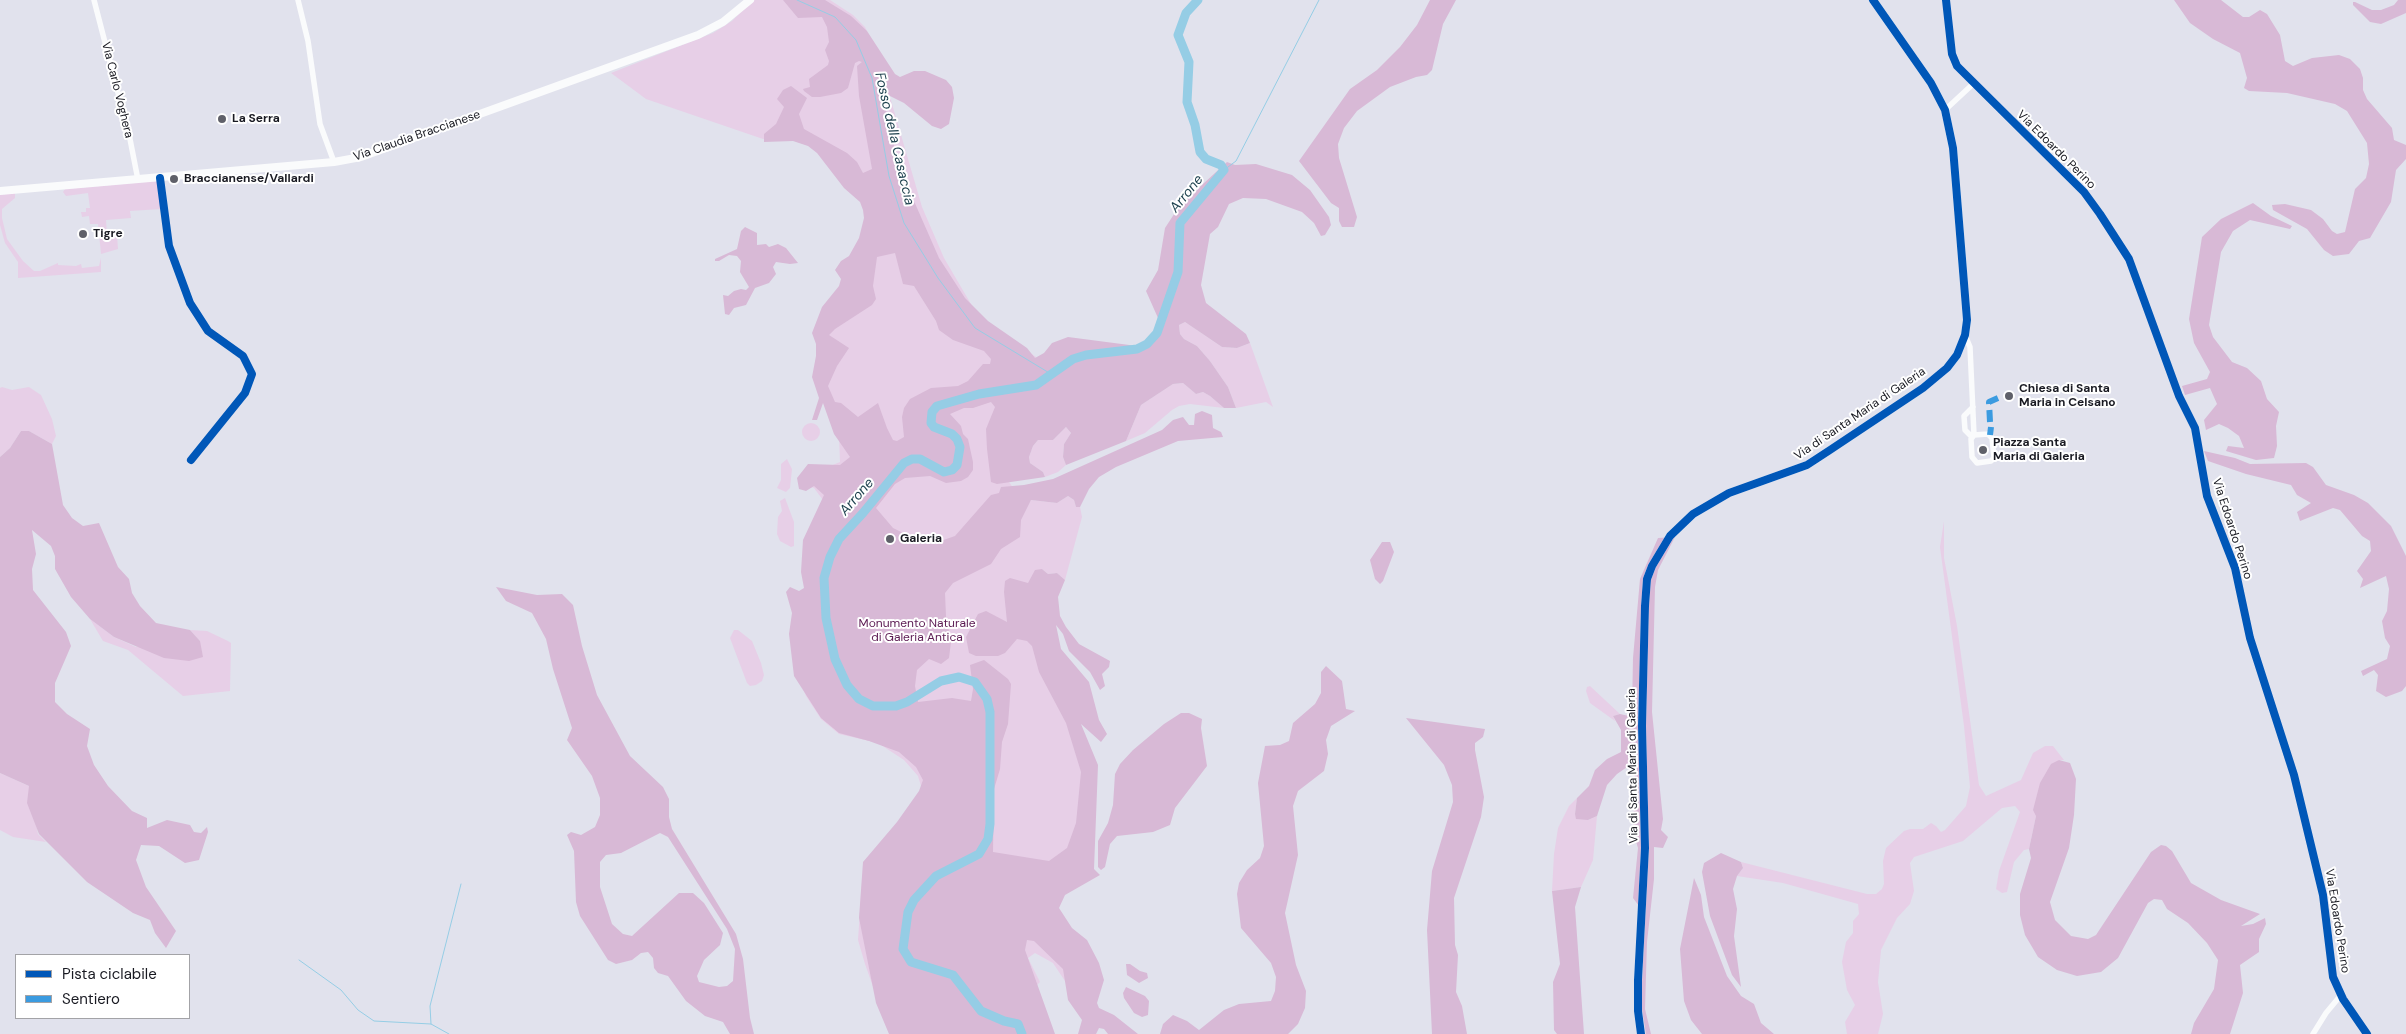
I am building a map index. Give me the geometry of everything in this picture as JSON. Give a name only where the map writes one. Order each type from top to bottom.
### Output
[{"type":"street","name":"Via Carlo Voghera","points":[[94,0],[130,139],[138,180]]},
{"type":"street","points":[[298,0],[308,41],[320,124],[334,162]]},
{"type":"street","name":"Via Claudia Braccianese","points":[[0,191],[334,162],[370,155],[698,35],[723,22],[750,0]]},
{"type":"street","name":"Via di Santa Maria di Galeria","points":[[1641,1034],[1638,1011],[1638,980],[1645,856],[1642,726],[1645,606],[1647,579],[1652,566],[1670,536],[1692,514],[1729,493],[1807,465],[1923,388],[1947,368],[1957,355],[1965,335],[1968,320],[1954,157],[1945,110],[1931,83],[1873,0]]},
{"type":"street","name":"Via Edoardo Perino","points":[[1946,0],[1952,54],[1957,66],[1973,84],[2084,192],[2129,259],[2179,396],[2195,428],[2206,492],[2234,568],[2254,653],[2294,775],[2323,895],[2332,972],[2341,994],[2367,1034]]},
{"type":"street","points":[[1945,110],[1973,84]]},
{"type":"street","points":[[160,178],[169,246],[190,303],[205,327],[213,335],[240,352],[252,372],[245,393],[191,460]]},
{"type":"street","points":[[1965,335],[1970,347],[1973,407],[1973,436],[1974,460],[1978,462],[1991,461],[1994,456],[1990,435],[1973,436],[1965,430],[1964,416],[1973,407]]},
{"type":"street","points":[[2313,1034],[2341,994]]},
{"type":"green space","name":"Monumento Naturale di Galeria Antica","points":[[753,0],[830,0],[853,15],[865,27],[867,31],[864,35],[883,73],[922,207],[944,258],[978,316],[1036,357],[1041,369],[1007,479],[1018,495],[1028,504],[1031,500],[1057,503],[1068,496],[1074,500],[1076,507],[1080,507],[1082,517],[1065,580],[1057,573],[1048,574],[1042,569],[1079,735],[1085,829],[1043,884],[1062,944],[1067,984],[1053,963],[1035,953],[1028,958],[1040,982],[1029,993],[876,995],[865,964],[858,940],[862,882],[923,793],[918,776],[904,760],[878,743],[839,734],[821,719],[806,696],[800,681],[806,589],[823,500],[814,488],[805,485],[806,476],[840,462],[839,435],[828,410],[822,340],[868,220],[860,191],[833,156],[790,135],[763,139],[646,99],[611,73],[713,33],[732,21]]},
{"type":"green space","name":"Monumento Naturale di Galeria Antica","points":[[783,0],[825,0],[851,16],[867,31],[895,74],[900,77],[914,71],[925,71],[946,80],[952,87],[954,98],[949,124],[941,129],[932,126],[904,103],[882,92],[899,167],[939,258],[965,298],[988,321],[1027,348],[1035,358],[1044,353],[1052,343],[1068,337],[1137,346],[1154,340],[1160,331],[1158,318],[1146,291],[1158,270],[1165,228],[1180,205],[1227,162],[1235,165],[1256,164],[1292,175],[1310,190],[1329,217],[1331,225],[1325,235],[1321,236],[1314,223],[1302,212],[1266,199],[1243,198],[1229,204],[1218,227],[1210,234],[1201,285],[1206,303],[1246,334],[1250,343],[1237,348],[1222,347],[1185,322],[1179,325],[1180,334],[1184,339],[1197,346],[1210,361],[1228,387],[1236,408],[1224,408],[1210,396],[1203,392],[1196,394],[1183,383],[1173,384],[1141,405],[1126,441],[1066,465],[1063,457],[1064,444],[1071,433],[1066,427],[1053,440],[1038,440],[1033,446],[1029,457],[1030,463],[1043,472],[1045,477],[997,484],[991,482],[986,429],[995,407],[991,402],[973,408],[964,408],[950,414],[961,426],[963,434],[968,439],[973,470],[968,477],[961,481],[946,483],[930,476],[905,478],[895,484],[876,508],[893,528],[926,544],[932,544],[955,536],[991,495],[999,493],[1001,487],[1024,485],[1053,479],[1162,430],[1173,420],[1183,417],[1189,425],[1194,425],[1195,414],[1202,411],[1212,415],[1213,428],[1221,432],[1223,437],[1178,441],[1116,467],[1099,477],[1089,489],[1080,507],[1076,507],[1074,500],[1068,496],[1057,503],[1031,500],[1021,520],[1020,537],[1001,549],[991,564],[953,583],[945,593],[946,616],[951,642],[949,658],[941,664],[929,659],[917,670],[915,686],[918,702],[952,698],[971,701],[973,689],[970,665],[984,660],[1008,679],[1011,684],[1008,724],[1002,742],[1000,769],[994,789],[993,852],[1049,861],[1067,848],[1076,823],[1081,772],[1066,723],[1039,672],[1032,646],[1027,641],[1017,639],[1005,653],[998,656],[976,656],[969,653],[966,637],[978,614],[986,611],[1007,622],[1004,592],[1005,581],[1010,578],[1028,583],[1035,570],[1042,569],[1048,574],[1057,573],[1065,580],[1058,597],[1060,616],[1066,627],[1079,644],[1110,661],[1109,667],[1102,674],[1105,686],[1100,690],[1090,672],[1069,651],[1063,634],[1056,625],[1061,649],[1089,682],[1099,720],[1107,734],[1101,742],[1081,724],[1098,765],[1094,869],[1100,875],[1065,895],[1059,908],[1072,928],[1087,940],[1099,963],[1104,980],[1097,1003],[1099,1008],[1114,1015],[1138,1034],[1108,1034],[1104,1029],[1099,1028],[1096,1034],[1078,1034],[1082,1020],[1068,1000],[1063,969],[1034,941],[1027,940],[1025,950],[1055,1034],[889,1034],[876,1003],[859,918],[863,862],[897,822],[919,791],[923,780],[916,767],[899,752],[839,733],[821,718],[794,676],[789,634],[792,613],[786,592],[790,587],[799,591],[804,588],[801,572],[803,540],[824,495],[814,486],[806,491],[799,489],[797,478],[808,464],[840,465],[850,457],[834,434],[823,403],[817,420],[812,420],[819,398],[812,377],[816,344],[812,333],[822,307],[839,286],[841,279],[835,270],[841,261],[849,256],[859,238],[864,218],[860,202],[844,188],[817,153],[808,146],[793,141],[764,142],[764,134],[776,124],[784,107],[777,99],[783,90],[791,86],[807,98],[799,114],[804,129],[847,153],[857,162],[863,173],[872,169],[859,96],[857,66],[862,62],[855,63],[848,88],[841,93],[812,97],[803,89],[810,87],[809,79],[828,65],[829,61],[825,50],[829,42],[827,27],[822,17],[798,18]],"holes":[[[895,253],[903,284],[914,286],[936,321],[939,330],[953,340],[984,351],[991,359],[990,364],[983,364],[968,381],[958,386],[931,388],[910,399],[904,408],[902,417],[904,437],[897,441],[893,440],[878,403],[858,417],[841,403],[835,402],[828,386],[837,366],[849,348],[829,335],[872,305],[876,299],[873,286],[877,257]]]},
{"type":"green space","points":[[1430,0],[1456,0],[1443,24],[1432,70],[1427,75],[1390,87],[1357,111],[1344,128],[1338,144],[1339,158],[1357,217],[1354,227],[1342,227],[1339,221],[1339,208],[1331,203],[1299,161],[1350,89],[1377,70],[1400,47],[1417,25]]},
{"type":"green space","points":[[2174,0],[2221,0],[2243,17],[2249,17],[2260,10],[2267,14],[2280,35],[2285,61],[2293,66],[2312,58],[2339,55],[2350,59],[2360,69],[2363,78],[2363,90],[2367,99],[2392,128],[2394,140],[2406,145],[2406,159],[2396,170],[2391,202],[2370,238],[2359,241],[2349,254],[2333,256],[2324,250],[2307,229],[2273,210],[2272,205],[2285,204],[2311,210],[2323,219],[2332,231],[2337,234],[2345,232],[2355,189],[2366,178],[2369,164],[2367,143],[2347,111],[2335,104],[2287,93],[2249,91],[2244,88],[2247,78],[2240,53],[2213,39],[2190,23]]},
{"type":"green space","points":[[2398,0],[2406,0],[2406,13],[2381,24],[2370,22],[2353,5],[2353,2],[2355,2],[2372,10],[2381,10],[2394,5]]},
{"type":"green space","points":[[158,181],[161,209],[130,211],[131,218],[106,220],[107,236],[117,235],[118,249],[101,254],[98,224],[90,224],[89,216],[82,217],[81,212],[86,212],[86,208],[90,208],[88,193],[66,196],[63,192],[65,189]]},
{"type":"green space","points":[[15,193],[15,198],[2,209],[2,218],[7,239],[23,261],[34,271],[40,271],[58,263],[58,265],[76,266],[81,264],[82,268],[99,266],[101,258],[101,272],[18,278],[18,262],[5,243],[0,225],[0,195]]},
{"type":"green space","points":[[2253,203],[2271,216],[2292,226],[2290,229],[2250,220],[2233,231],[2221,252],[2209,325],[2213,337],[2232,362],[2247,368],[2261,381],[2267,399],[2279,412],[2276,426],[2277,446],[2274,458],[2256,460],[2226,451],[2228,446],[2244,448],[2239,436],[2228,428],[2219,424],[2206,430],[2204,420],[2217,404],[2210,388],[2185,395],[2182,386],[2207,379],[2210,372],[2194,343],[2189,319],[2202,237],[2221,219]]},
{"type":"green space","points":[[745,227],[757,233],[757,245],[766,244],[769,247],[778,244],[786,248],[798,263],[776,262],[773,267],[776,274],[769,283],[755,288],[746,305],[734,308],[729,315],[725,314],[723,295],[728,296],[734,291],[746,290],[749,287],[740,272],[741,261],[737,256],[729,255],[719,261],[715,261],[715,259],[737,249],[741,231]]},
{"type":"green space","points":[[1185,322],[1222,347],[1237,348],[1250,343],[1273,407],[1266,402],[1236,408],[1228,387],[1210,361],[1197,346],[1184,339],[1180,334],[1179,325]]},
{"type":"green space","points":[[1183,383],[1196,394],[1203,392],[1210,396],[1224,408],[1190,404],[1179,406],[1145,433],[1126,441],[1141,405],[1173,384]]},
{"type":"green space","points":[[29,387],[41,395],[52,419],[56,436],[52,444],[29,431],[21,431],[10,448],[0,457],[0,388],[12,390]]},
{"type":"green space","points":[[811,423],[817,426],[820,432],[817,438],[811,441],[805,438],[802,432],[805,426]]},
{"type":"green space","points":[[1066,427],[1071,433],[1064,444],[1063,457],[1066,465],[1058,472],[1045,477],[1043,472],[1030,463],[1029,457],[1033,446],[1038,440],[1053,440]]},
{"type":"green space","points":[[21,431],[29,431],[52,444],[63,505],[72,518],[83,526],[99,523],[118,567],[129,579],[132,593],[140,606],[156,623],[190,630],[200,641],[203,657],[189,661],[164,658],[114,637],[90,619],[71,597],[55,569],[55,556],[51,546],[32,530],[36,554],[32,569],[33,590],[66,632],[71,646],[55,683],[55,702],[67,714],[90,729],[87,746],[94,765],[108,786],[132,811],[147,818],[147,828],[167,820],[190,825],[194,832],[201,833],[207,827],[208,832],[199,860],[185,863],[159,846],[141,845],[136,860],[146,887],[176,931],[166,948],[155,933],[150,920],[133,913],[87,882],[39,834],[27,803],[29,786],[0,773],[0,457],[10,448]]},
{"type":"green space","points":[[2204,451],[2235,458],[2250,464],[2306,463],[2313,467],[2326,485],[2354,495],[2368,503],[2391,526],[2406,556],[2406,686],[2402,691],[2386,697],[2376,691],[2378,675],[2374,670],[2363,676],[2361,671],[2387,659],[2390,646],[2385,638],[2382,621],[2387,611],[2389,589],[2386,576],[2360,588],[2363,579],[2357,571],[2371,551],[2370,541],[2362,536],[2340,510],[2333,508],[2300,521],[2297,512],[2311,503],[2297,495],[2291,485],[2246,474],[2208,461]]},
{"type":"green space","points":[[787,459],[792,469],[790,488],[786,492],[777,488],[781,480],[781,464]]},
{"type":"green space","points":[[785,498],[794,522],[794,546],[791,547],[780,541],[777,534],[778,517],[782,511],[780,501]]},
{"type":"green space","points":[[1944,521],[1944,558],[1957,626],[1979,785],[1986,796],[2021,780],[2033,753],[2045,746],[2053,746],[2064,760],[2059,760],[2036,816],[2029,849],[2024,850],[2014,862],[2007,892],[2002,893],[1996,889],[1999,871],[2020,812],[2015,806],[2002,808],[1963,841],[1914,857],[1910,863],[1914,891],[1910,904],[1897,918],[1881,950],[1878,982],[1883,1014],[1878,1034],[1847,1034],[1845,1022],[1855,1005],[1847,990],[1842,962],[1846,942],[1853,933],[1853,921],[1859,914],[1858,904],[1783,883],[1737,876],[1743,868],[1741,862],[1867,894],[1876,894],[1882,889],[1884,884],[1883,861],[1886,848],[1904,831],[1910,829],[1923,829],[1931,823],[1941,832],[1945,830],[1966,806],[1970,787],[1964,726],[1940,547]]},
{"type":"green space","points":[[1675,537],[1658,570],[1655,587],[1652,712],[1663,819],[1661,830],[1668,837],[1663,848],[1654,847],[1654,879],[1647,942],[1645,1009],[1651,1034],[1646,1034],[1641,1004],[1645,914],[1633,898],[1638,848],[1633,831],[1635,765],[1630,765],[1617,774],[1607,785],[1597,816],[1588,820],[1576,819],[1575,814],[1577,798],[1589,786],[1595,770],[1607,759],[1621,752],[1621,730],[1613,716],[1620,714],[1629,716],[1632,709],[1633,658],[1640,579],[1658,538]]},
{"type":"green space","points":[[1382,542],[1390,542],[1394,552],[1383,581],[1380,584],[1375,579],[1370,560]]},
{"type":"green space","points":[[496,587],[537,595],[562,594],[573,605],[582,646],[597,695],[630,756],[663,787],[669,799],[669,817],[672,829],[736,934],[743,959],[750,1018],[754,1034],[730,1034],[723,1022],[705,1016],[686,1001],[668,976],[658,973],[654,968],[653,958],[648,952],[641,953],[632,960],[616,964],[608,960],[580,916],[576,902],[574,851],[567,835],[571,832],[581,835],[595,827],[600,815],[600,798],[592,776],[567,740],[572,728],[553,669],[546,639],[532,613],[506,601]],"holes":[[[660,833],[668,837],[727,929],[735,949],[733,981],[727,986],[719,987],[699,982],[697,976],[704,960],[720,945],[723,933],[704,903],[693,893],[679,893],[632,936],[623,934],[612,924],[600,887],[600,862],[606,855],[621,853]]]},
{"type":"green space","points":[[90,619],[114,637],[136,647],[200,641],[190,630],[207,631],[228,641],[231,643],[230,691],[183,696],[128,650],[103,641]]},
{"type":"green space","points":[[734,630],[738,630],[752,641],[761,663],[764,675],[762,681],[756,685],[750,686],[747,683],[730,638]]},
{"type":"green space","points":[[1326,666],[1342,681],[1346,709],[1355,711],[1331,726],[1326,740],[1328,754],[1324,771],[1298,791],[1293,806],[1298,855],[1285,913],[1296,965],[1306,991],[1305,1008],[1298,1024],[1288,1034],[1160,1034],[1163,1024],[1173,1015],[1187,1021],[1199,1030],[1224,1010],[1239,1004],[1271,1001],[1275,991],[1276,977],[1271,963],[1241,928],[1237,894],[1239,883],[1247,870],[1260,858],[1264,846],[1258,783],[1265,746],[1280,745],[1289,741],[1293,723],[1315,704],[1321,693],[1321,672]]},
{"type":"green space","points":[[1590,686],[1620,714],[1613,716],[1615,721],[1590,703],[1586,691],[1587,687]]},
{"type":"green space","points":[[1181,713],[1189,713],[1202,719],[1201,728],[1207,766],[1175,808],[1170,825],[1153,832],[1117,836],[1110,844],[1105,867],[1101,870],[1098,867],[1098,841],[1108,823],[1113,805],[1115,774],[1120,764],[1133,750],[1164,724]]},
{"type":"green space","points":[[1406,718],[1485,729],[1483,737],[1475,743],[1484,797],[1481,817],[1454,898],[1455,945],[1458,955],[1456,992],[1462,1006],[1467,1034],[1432,1034],[1427,930],[1432,871],[1453,802],[1452,785],[1444,765]]},
{"type":"green space","points":[[2059,760],[2070,763],[2076,779],[2074,815],[2069,848],[2050,902],[2055,920],[2071,936],[2088,939],[2096,935],[2151,852],[2161,845],[2166,846],[2172,851],[2191,883],[2221,900],[2260,914],[2241,926],[2253,924],[2265,918],[2266,924],[2259,939],[2259,952],[2240,965],[2243,993],[2230,1034],[2191,1034],[2194,1023],[2214,989],[2218,960],[2207,943],[2188,923],[2167,909],[2162,900],[2154,899],[2148,903],[2118,958],[2101,972],[2077,976],[2057,970],[2038,957],[2025,935],[2020,915],[2020,894],[2031,858],[2029,849],[2036,816],[2033,810],[2040,783],[2051,764]]},
{"type":"green space","points":[[0,773],[29,786],[38,834],[46,842],[13,837],[0,830]]},
{"type":"green space","points":[[1577,798],[1575,814],[1588,820],[1597,816],[1593,860],[1581,887],[1552,891],[1554,854],[1558,828],[1569,806]]},
{"type":"green space","points":[[1721,853],[1741,862],[1743,868],[1737,876],[1733,889],[1737,909],[1734,936],[1741,987],[1732,975],[1710,916],[1702,872],[1704,863]]},
{"type":"green space","points":[[1694,878],[1701,895],[1704,917],[1727,976],[1741,996],[1754,1004],[1761,1023],[1774,1034],[1702,1034],[1691,1020],[1684,1001],[1680,949]]},
{"type":"green space","points":[[1581,887],[1575,907],[1584,1034],[1557,1034],[1554,1030],[1553,982],[1560,964],[1552,891]]},
{"type":"green space","points":[[1126,964],[1130,964],[1140,971],[1147,973],[1148,978],[1139,983],[1127,975]]},
{"type":"green space","points":[[1126,987],[1145,996],[1149,1001],[1148,1015],[1142,1017],[1134,1013],[1124,998],[1123,993]]},
{"type":"waterway","name":"Fosso della Casaccia","points":[[797,0],[835,17],[856,40],[872,78],[889,176],[904,223],[938,278],[975,328],[1051,374]]},
{"type":"waterway","name":"Arrone","points":[[1022,1034],[1018,1024],[1004,1021],[981,1011],[953,975],[911,962],[903,949],[908,912],[914,900],[936,876],[979,854],[988,839],[990,824],[990,712],[987,699],[975,682],[959,677],[941,681],[907,702],[896,706],[873,706],[859,699],[847,685],[835,659],[826,618],[824,578],[830,557],[839,539],[904,463],[912,459],[920,459],[944,472],[952,470],[957,465],[960,447],[957,439],[952,434],[934,427],[931,423],[932,412],[937,406],[979,394],[1036,385],[1073,359],[1086,355],[1137,349],[1147,344],[1157,333],[1178,272],[1180,223],[1224,170],[1221,165],[1206,159],[1200,152],[1195,125],[1187,102],[1189,62],[1178,35],[1186,13],[1198,0]]},
{"type":"waterway","points":[[1224,170],[1236,161],[1319,0]]},
{"type":"waterway","points":[[431,1024],[430,1006],[461,884]]},
{"type":"waterway","points":[[299,960],[341,990],[358,1010],[374,1021],[431,1024],[449,1034]]},
{"type":"marked path","points":[[1990,422],[1989,402],[1998,398]]},
{"type":"marked path","points":[[1990,435],[1991,427]]},
{"type":"cycle path","points":[[1641,1034],[1638,1011],[1638,980],[1645,848],[1642,726],[1645,606],[1647,579],[1652,566],[1670,536],[1693,514],[1729,493],[1807,465],[1923,388],[1947,368],[1957,355],[1965,335],[1967,320],[1953,148],[1945,110],[1931,83],[1873,0]]},
{"type":"cycle path","points":[[1946,0],[1952,54],[1957,66],[2084,192],[2129,259],[2179,396],[2195,428],[2207,496],[2235,568],[2250,638],[2294,775],[2323,895],[2333,977],[2343,999],[2367,1034]]},
{"type":"cycle path","points":[[160,178],[169,246],[190,303],[208,331],[243,356],[252,374],[245,393],[191,460]]},
{"type":"place","name":"La Serra","points":[[222,119]]},
{"type":"place","name":"Braccianense/Vallardi","points":[[174,179]]},
{"type":"place","name":"Tigre","points":[[83,234]]},
{"type":"place","name":"Chiesa di Santa Maria in Celsano","points":[[2009,396]]},
{"type":"place","name":"Piazza Santa Maria di Galeria","points":[[1983,450]]},
{"type":"place","name":"Galeria","points":[[890,539]]}]
